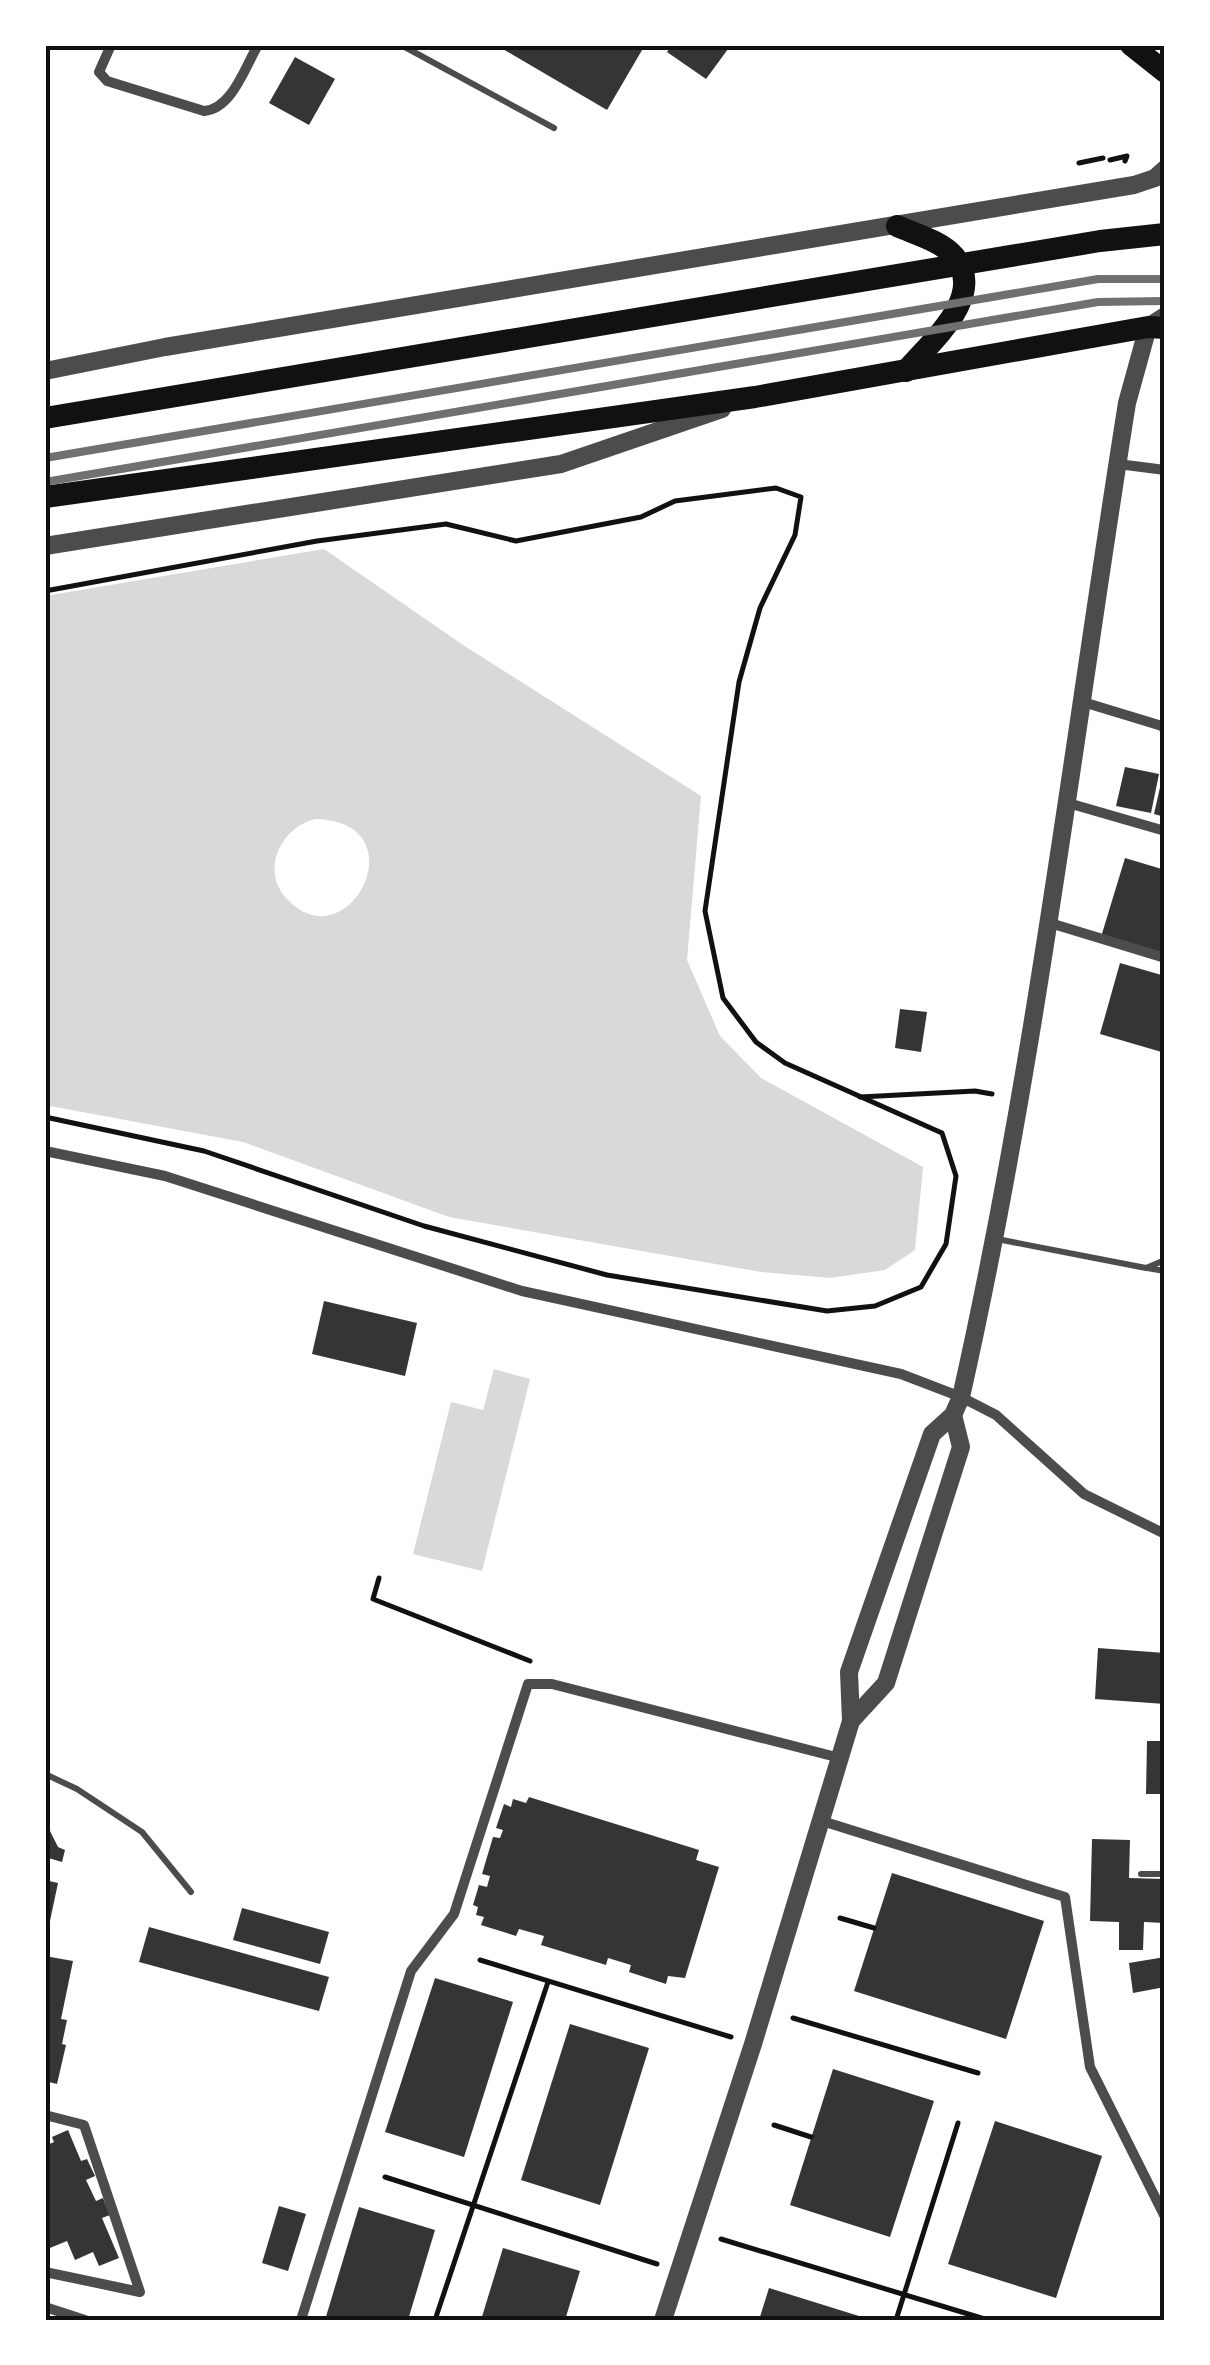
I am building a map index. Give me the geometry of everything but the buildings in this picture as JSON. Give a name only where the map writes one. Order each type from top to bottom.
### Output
[{"type":"main road","points":[[1131,45],[1165,72]]},
{"type":"main road","points":[[897,226],[954,256],[964,278],[962,298],[953,318],[906,372]]},
{"type":"main road","points":[[45,418],[1100,241],[1165,234]]},
{"type":"main road","points":[[45,497],[755,397],[1159,324]]},
{"type":"street","points":[[111,45],[99,72],[107,81],[204,111],[224,104],[258,45]]},
{"type":"street","points":[[45,371],[164,346],[1134,185],[1155,178],[1165,169]]},
{"type":"street","points":[[663,2320],[851,1720],[849,1672],[932,1434],[953,1415],[962,1397],[996,1239],[1050,923],[1134,374],[1159,324]]},
{"type":"street","points":[[45,546],[560,464],[755,397]]},
{"type":"street","points":[[1118,464],[1165,470]]},
{"type":"street","points":[[1083,702],[1165,730]]},
{"type":"street","points":[[1068,803],[1165,831]]},
{"type":"street","points":[[1050,923],[1165,958]]},
{"type":"street","points":[[45,1151],[165,1176],[522,1291],[901,1374],[962,1397],[996,1415],[1084,1494],[1165,1534]]},
{"type":"street","points":[[851,1720],[886,1683],[961,1447],[953,1415]]},
{"type":"street","points":[[301,2320],[411,1971],[454,1914],[528,1684],[552,1684],[840,1758]]},
{"type":"street","points":[[822,1821],[1065,1897],[1090,2068],[1165,2217]]},
{"type":"street","points":[[45,2116],[84,2125],[140,2292],[45,2272]]},
{"type":"street","points":[[45,2307],[85,2320]]},
{"type":"lane","points":[[401,45],[554,128]]},
{"type":"lane","points":[[996,1239],[1165,1271]]},
{"type":"lane","points":[[1146,1268],[1165,1260]]},
{"type":"lane","points":[[45,1774],[142,1832],[191,1892]]},
{"type":"lane","points":[[1140,1874],[1165,1874]]},
{"type":"path","points":[[1078,163],[1126,156]]},
{"type":"path","points":[[45,590],[317,541],[446,524],[516,541],[641,517],[675,501],[776,488],[801,497],[795,534],[760,608],[739,682],[705,912],[723,998],[756,1042],[785,1063],[942,1133],[956,1176],[946,1244],[922,1287],[875,1306],[827,1311],[607,1275],[424,1226],[204,1151],[45,1117]]},
{"type":"path","points":[[860,1097],[992,1094]]},
{"type":"path","points":[[379,1578],[373,1599],[536,1664],[528,1684]]},
{"type":"path","points":[[840,1918],[874,1928]]},
{"type":"path","points":[[480,1960],[752,2044]]},
{"type":"path","points":[[436,2320],[548,1982]]},
{"type":"path","points":[[793,2018],[978,2073]]},
{"type":"path","points":[[896,2320],[958,2123]]},
{"type":"path","points":[[774,2125],[811,2138]]},
{"type":"path","points":[[385,2177],[678,2271]]},
{"type":"path","points":[[722,2239],[988,2320]]},
{"type":"shaded area","points":[[324,549],[463,645],[701,796],[687,960],[720,1036],[761,1078],[923,1167],[915,1250],[885,1270],[830,1278],[761,1272],[449,1217],[243,1142],[45,1105],[45,596]],"holes":[[[315,819],[347,826],[364,842],[369,863],[364,885],[351,903],[332,915],[309,914],[286,898],[278,887],[278,851],[293,831]]]},
{"type":"shaded area","points":[[494,1369],[530,1379],[482,1571],[413,1554],[451,1402],[483,1410]]},
{"type":"railway","points":[[45,458],[1098,279],[1165,279]]},
{"type":"railway","points":[[45,482],[1098,302],[1165,301]]}]
